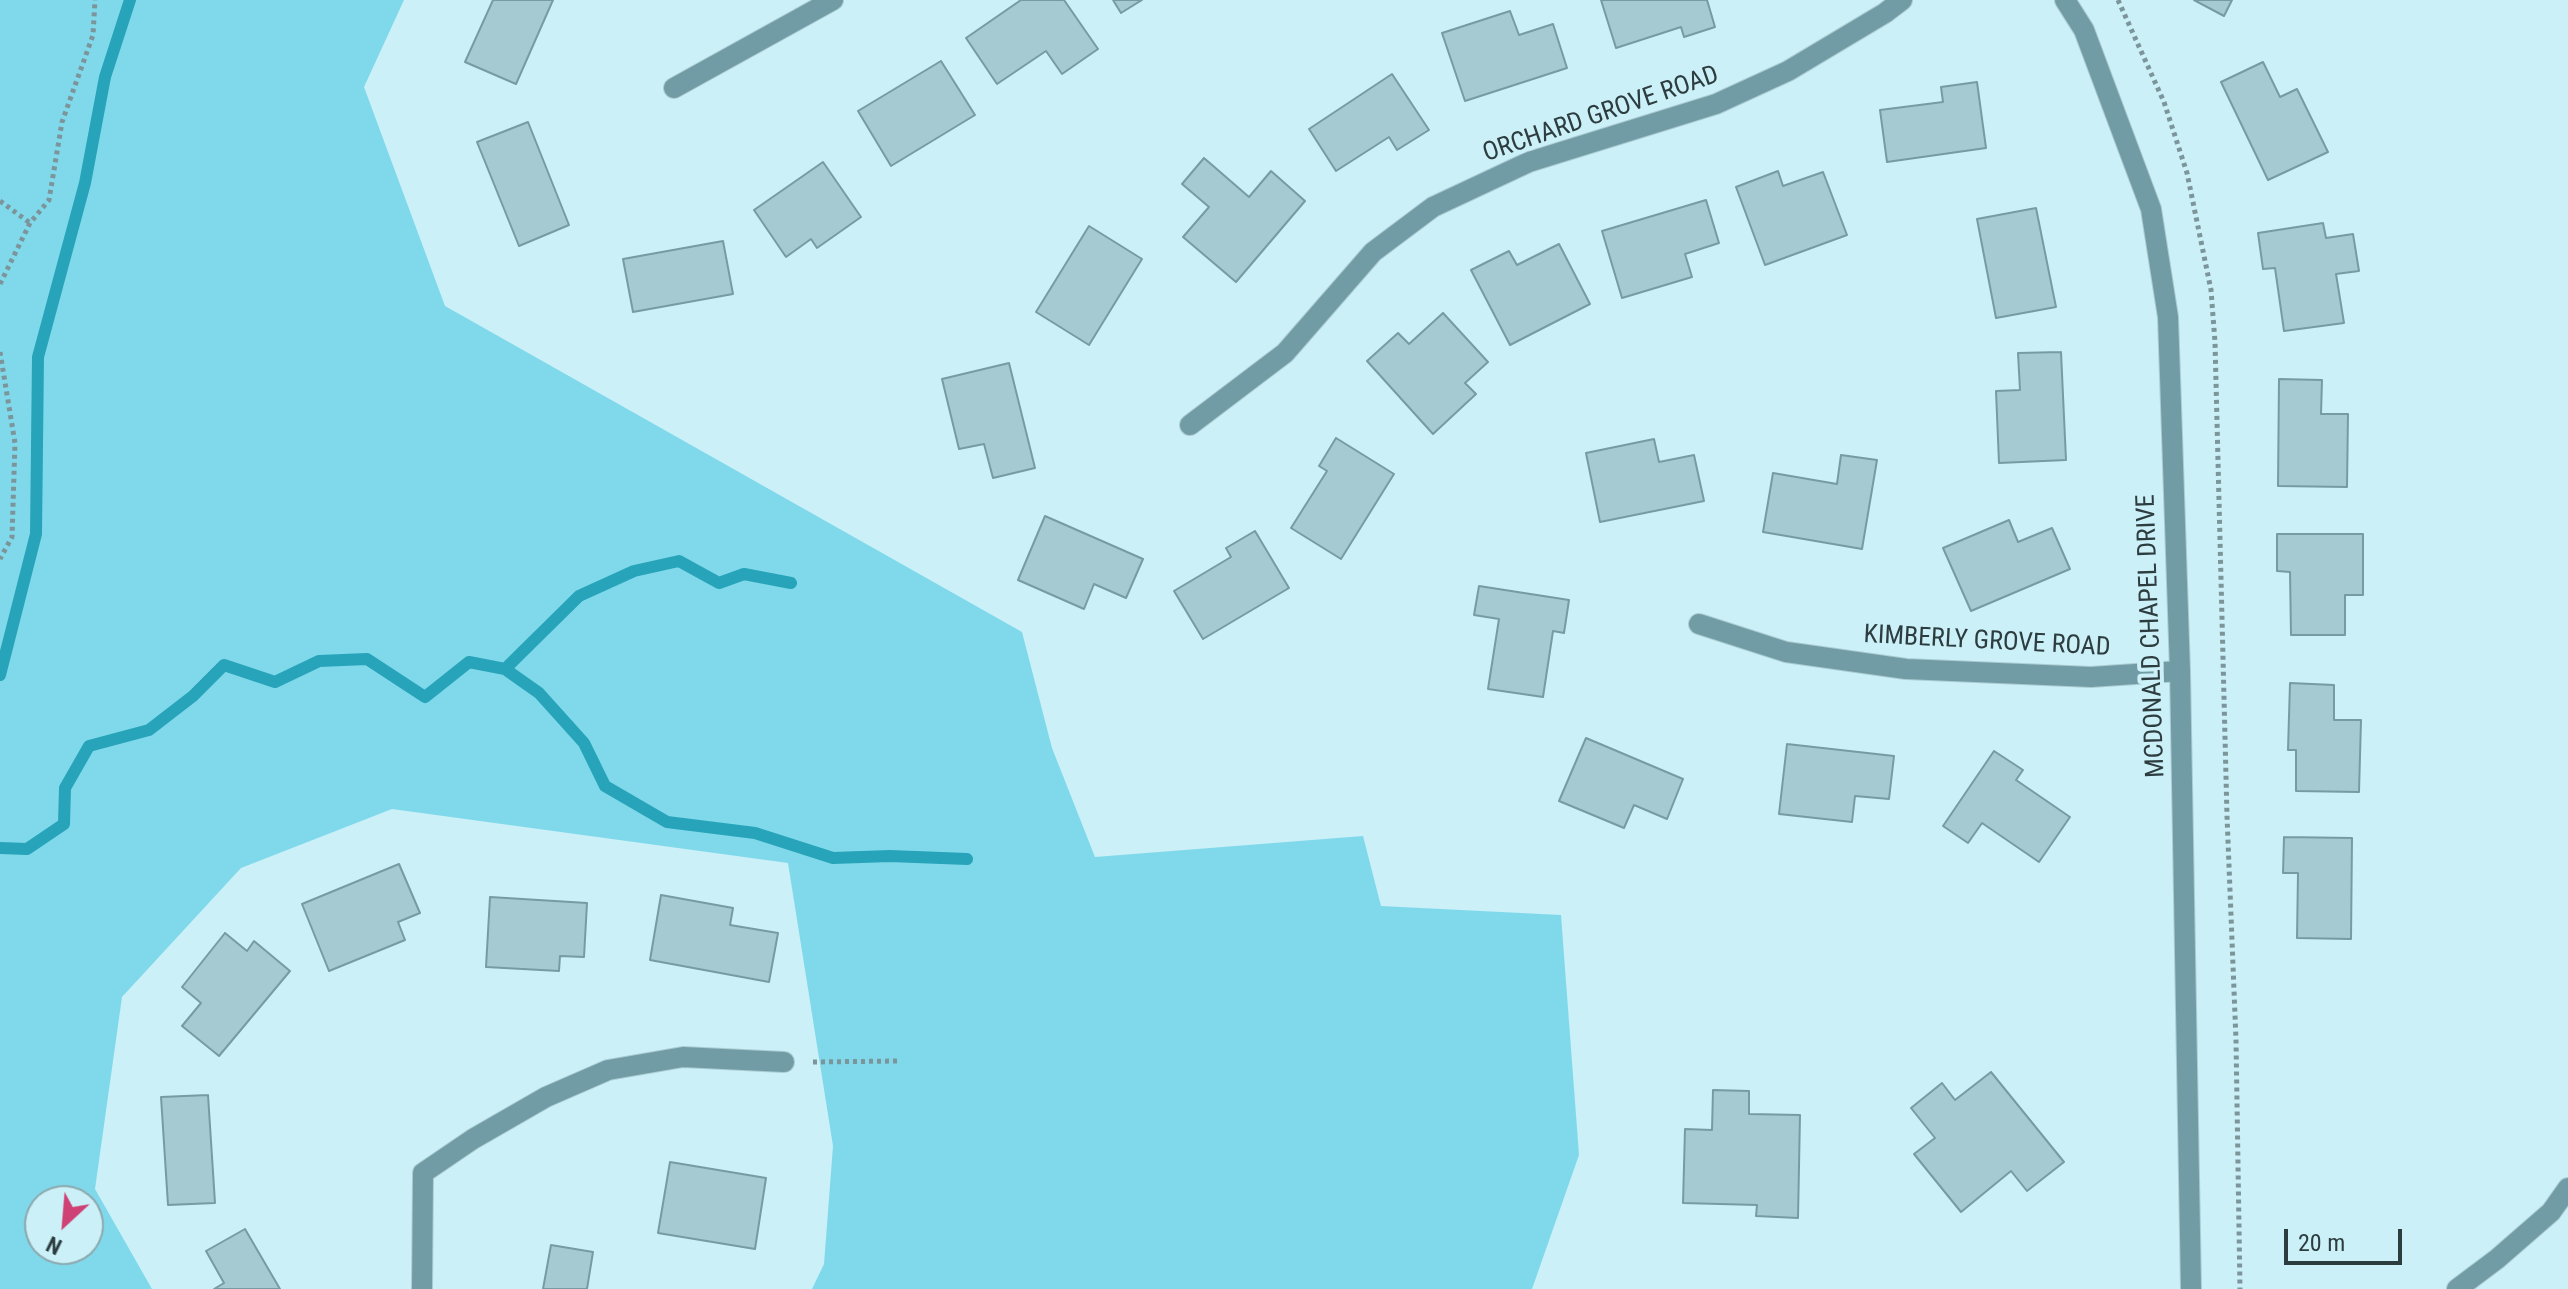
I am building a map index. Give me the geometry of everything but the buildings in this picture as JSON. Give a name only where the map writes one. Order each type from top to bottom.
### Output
[{"type":"street","points":[[674,88],[833,0]]},
{"type":"street","name":"ORCHARD GROVE ROAD","points":[[1190,425],[1285,353],[1373,252],[1433,207],[1529,162],[1716,104],[1788,71],[1902,0]]},
{"type":"street","name":"MCDONALD CHAPEL DRIVE","points":[[2065,0],[2084,30],[2151,209],[2168,317],[2180,671],[2191,1289]]},
{"type":"street","name":"KIMBERLY GROVE ROAD","points":[[1699,624],[1786,652],[1906,669],[2091,677],[2180,671]]},
{"type":"street","points":[[422,1289],[423,1173],[473,1139],[546,1097],[608,1070],[683,1057],[784,1062]]},
{"type":"street","points":[[2459,1289],[2551,1212],[2568,1188]]},
{"type":"path","points":[[0,284],[30,223],[49,200],[62,122],[93,35],[95,0]]},
{"type":"path","points":[[2118,0],[2164,102],[2187,173],[2211,290],[2236,1040],[2240,1289]]},
{"type":"path","points":[[0,201],[30,223]]},
{"type":"path","points":[[0,352],[15,443],[12,537],[0,559]]},
{"type":"path","points":[[784,1062],[897,1061]]},
{"type":"shaded area","points":[[0,0],[404,0],[364,87],[445,306],[1022,632],[1052,748],[1095,857],[1363,836],[1381,906],[1561,915],[1579,1155],[1532,1289],[812,1289],[824,1264],[833,1146],[788,863],[392,809],[241,868],[122,997],[96,1185],[24,1185],[24,1265],[104,1265],[104,1205],[152,1289],[0,1289]]},
{"type":"waterway","points":[[0,675],[36,534],[38,357],[85,183],[105,77],[130,0]]},
{"type":"waterway","points":[[0,848],[27,849],[64,824],[65,788],[89,746],[149,730],[193,696],[224,665],[275,682],[319,661],[367,659],[425,697],[469,662],[505,669],[579,596],[634,571],[679,561],[719,583],[744,574],[791,583]]},
{"type":"waterway","points":[[505,669],[539,693],[584,743],[605,786],[667,822],[755,833],[833,858],[890,856],[967,859]]}]
